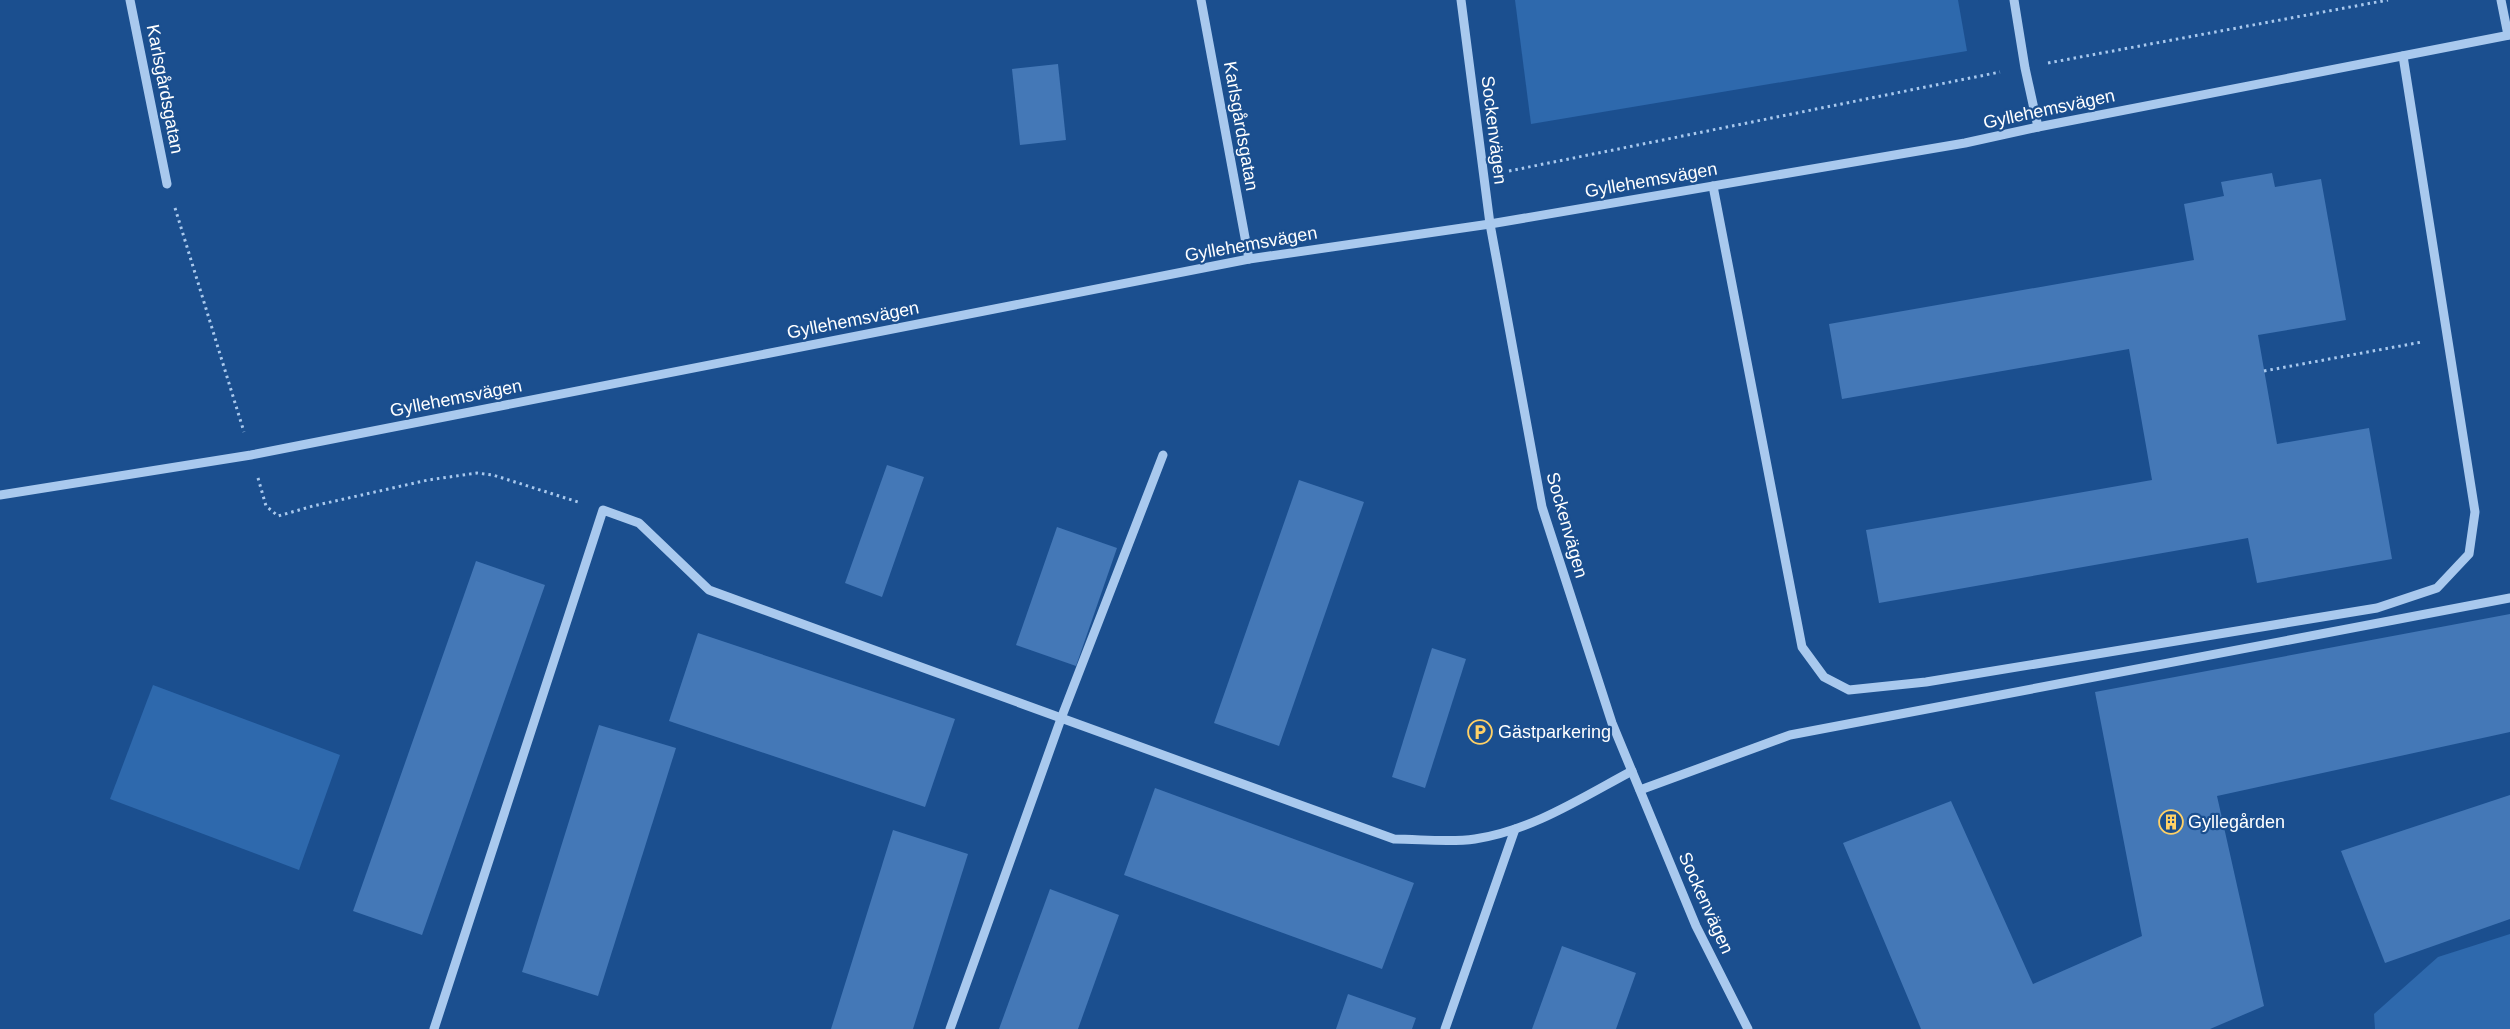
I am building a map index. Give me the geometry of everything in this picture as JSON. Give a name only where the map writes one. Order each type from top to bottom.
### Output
[{"type":"street","name":"Karlsgårdsgatan","points":[[130,0],[167,184]]},
{"type":"street","name":"Karlsgårdsgatan","points":[[1201,0],[1249,259]]},
{"type":"street","name":"Sockenvägen","points":[[1461,0],[1490,224],[1542,507],[1612,723],[1696,926],[1748,1029]]},
{"type":"street","points":[[2014,0],[2025,68],[2038,127]]},
{"type":"street","points":[[2501,0],[2509,35]]},
{"type":"street","name":"Gyllehemsvägen","points":[[0,495],[251,455],[1249,259],[1490,224],[1965,143],[2509,35]]},
{"type":"street","points":[[1713,186],[1802,647],[1824,677],[1849,690],[1926,682],[2377,608],[2437,588],[2469,554],[2475,512],[2403,56]]},
{"type":"street","points":[[950,1029],[1062,716],[1164,455]]},
{"type":"street","points":[[434,1029],[603,510],[639,523],[709,590],[1062,716],[1394,839],[1474,839],[1515,829],[1549,816],[1632,771]]},
{"type":"street","points":[[1640,790],[1790,735],[2510,598]]},
{"type":"street","points":[[1445,1029],[1515,829]]},
{"type":"path","points":[[1484,176],[2025,68],[2388,0]]},
{"type":"path","points":[[167,184],[266,506],[278,516],[313,506],[411,484],[477,473],[493,475],[603,510]]},
{"type":"path","points":[[2264,371],[2447,337]]},
{"type":"shaded area","points":[[1515,0],[1958,0],[1967,51],[1531,124]]},
{"type":"shaded area","points":[[153,685],[340,755],[299,870],[110,799]]},
{"type":"shaded area","points":[[2510,934],[2510,1029],[2375,1029],[2374,1014],[2438,957]]},
{"type":"building","points":[[1058,64],[1066,140],[1020,145],[1012,69]]},
{"type":"building","points":[[2272,173],[2275,187],[2321,179],[2346,320],[2258,335],[2277,444],[2369,428],[2392,559],[2257,583],[2248,538],[1879,603],[1866,530],[2152,480],[2129,349],[1842,399],[1829,324],[2194,260],[2184,204],[2224,196],[2221,182]]},
{"type":"building","points":[[887,465],[924,477],[882,597],[845,583]]},
{"type":"building","points":[[1299,480],[1364,502],[1279,746],[1214,723]]},
{"type":"building","points":[[1057,527],[1117,548],[1076,666],[1016,645]]},
{"type":"building","points":[[476,561],[545,585],[422,935],[353,911]]},
{"type":"building","name":"Gyllegården","points":[[2510,614],[2510,732],[2217,796],[2264,1006],[2210,1029],[1921,1029],[1843,843],[1951,801],[2033,984],[2142,936],[2095,692]]},
{"type":"building","points":[[698,633],[955,719],[925,807],[669,721]]},
{"type":"building","points":[[1432,648],[1466,659],[1425,788],[1392,777]]},
{"type":"building","points":[[599,725],[676,748],[598,996],[522,972]]},
{"type":"building","points":[[1155,788],[1414,883],[1382,969],[1124,875]]},
{"type":"building","points":[[2510,795],[2510,919],[2385,963],[2341,851]]},
{"type":"building","points":[[893,830],[968,854],[913,1029],[831,1029]]},
{"type":"building","points":[[1050,889],[1119,915],[1078,1029],[999,1029]]},
{"type":"building","points":[[1562,946],[1636,973],[1616,1029],[1532,1029]]},
{"type":"building","points":[[1348,994],[1416,1018],[1412,1029],[1336,1029]]},
{"type":"place","name":"Gästparkering","points":[[1480,732]]},
{"type":"place","name":"Gyllegården","points":[[2171,822]]}]
